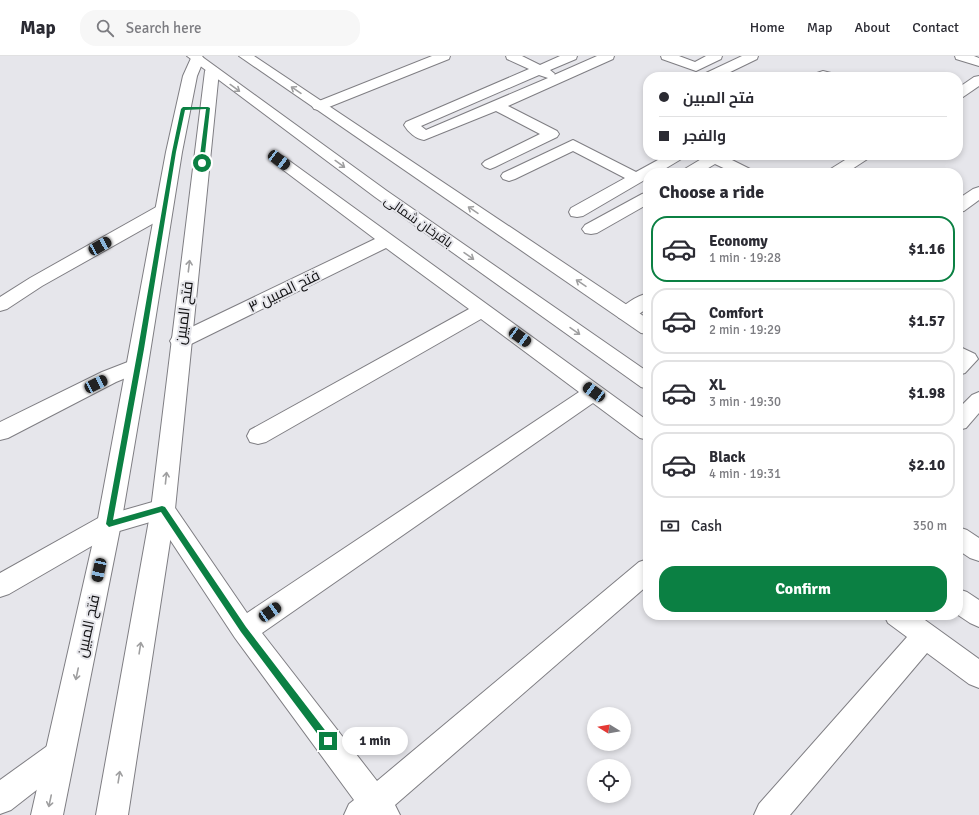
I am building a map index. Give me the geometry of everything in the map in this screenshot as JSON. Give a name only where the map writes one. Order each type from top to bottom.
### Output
[{"type":"street","points":[[319,106],[444,56]]},
{"type":"street","points":[[512,56],[558,79]]},
{"type":"street","points":[[570,56],[411,125],[424,136],[497,106],[608,56]]},
{"type":"street","points":[[667,56],[696,67],[716,56]]},
{"type":"street","points":[[718,72],[752,56]]},
{"type":"street","points":[[961,56],[979,62]]},
{"type":"street","points":[[220,60],[319,106],[643,325]]},
{"type":"street","name":"فتح المبین","points":[[112,815],[162,509],[180,341],[208,108],[220,60]]},
{"type":"street","name":"فتح المبین","points":[[48,815],[109,524],[164,210],[190,76],[220,60]]},
{"type":"street","name":"باقرخان شمالی","points":[[220,60],[381,194],[643,378]]},
{"type":"street","points":[[963,91],[979,80]]},
{"type":"street","points":[[490,164],[552,134],[497,106]]},
{"type":"street","points":[[183,109],[208,108]]},
{"type":"street","points":[[509,176],[573,145],[636,178]]},
{"type":"street","points":[[279,160],[643,428]]},
{"type":"street","points":[[654,168],[669,160]]},
{"type":"street","points":[[697,168],[709,160]]},
{"type":"street","points":[[722,160],[737,168]]},
{"type":"street","points":[[843,168],[856,160]]},
{"type":"street","points":[[577,212],[643,174]]},
{"type":"street","points":[[963,203],[979,192]]},
{"type":"street","points":[[592,230],[643,200]]},
{"type":"street","points":[[0,305],[36,282],[164,210]]},
{"type":"street","name":"فتح المبین ۳","points":[[180,341],[388,240]]},
{"type":"street","points":[[626,314],[643,302]]},
{"type":"street","points":[[258,436],[482,310]]},
{"type":"street","points":[[963,356],[968,358],[963,363]]},
{"type":"street","points":[[0,432],[110,377],[138,365]]},
{"type":"street","points":[[244,630],[594,392]]},
{"type":"street","points":[[963,417],[979,400]]},
{"type":"street","points":[[0,586],[109,524],[162,509],[244,630],[373,811],[643,574]]},
{"type":"street","points":[[963,540],[979,551]]},
{"type":"street","points":[[963,604],[979,615]]},
{"type":"street","points":[[904,620],[979,675]]},
{"type":"street","points":[[770,815],[925,636]]},
{"type":"street","points":[[0,799],[60,754]]},
{"type":"route","points":[[202,163],[208,108],[183,109],[174,152],[141,349],[109,524],[162,509],[244,630],[328,741]]}]
